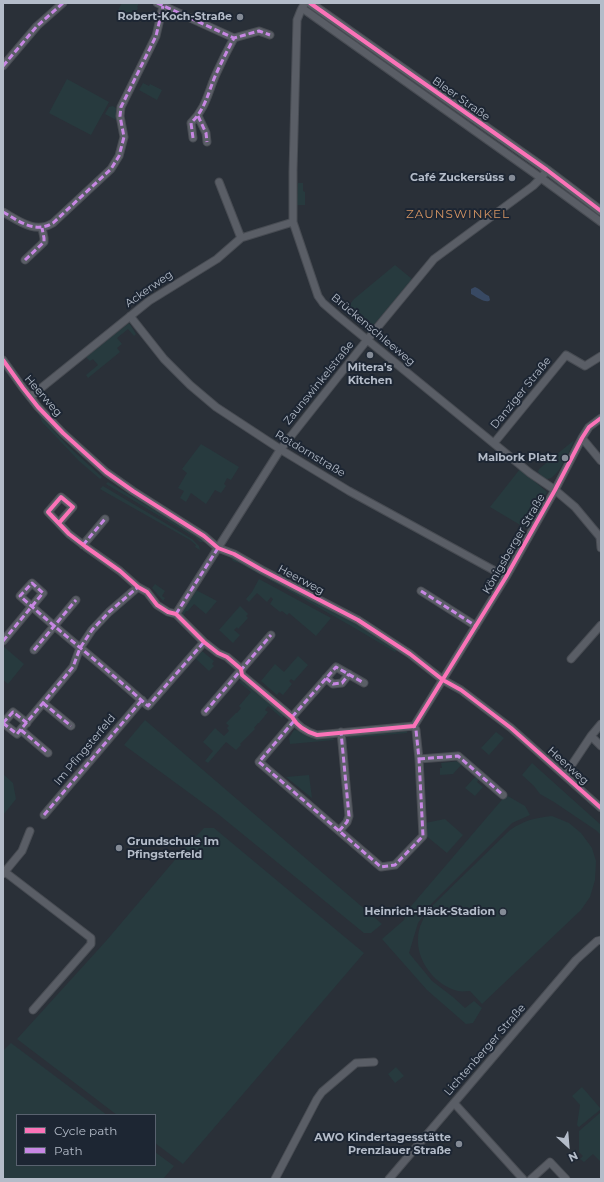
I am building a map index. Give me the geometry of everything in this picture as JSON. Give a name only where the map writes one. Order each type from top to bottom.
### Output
[{"type":"street","points":[[3,66],[37,26],[63,3]]},
{"type":"street","name":"Bleer Straße","points":[[310,3],[547,170],[601,211]]},
{"type":"street","points":[[3,212],[30,227],[42,228],[53,223],[111,169],[119,156],[124,137],[120,116],[121,106],[156,36],[164,5],[234,38],[258,31],[270,35]]},
{"type":"street","name":"Bleer Straße","points":[[304,5],[360,49],[601,222]]},
{"type":"street","name":"Brückenschleeweg","points":[[304,5],[297,20],[293,222],[318,296],[329,309],[530,473],[555,490],[575,507],[600,537],[601,548]]},
{"type":"street","points":[[193,138],[191,123],[198,116],[207,101],[217,73],[234,38]]},
{"type":"street","points":[[360,49],[372,47]]},
{"type":"street","points":[[198,116],[206,133],[207,142]]},
{"type":"street","name":"Zaunswinkelstraße","points":[[176,614],[280,450],[367,340],[434,259],[532,186],[547,170]]},
{"type":"street","points":[[219,182],[241,238]]},
{"type":"street","name":"Ackerweg","points":[[30,397],[149,301],[217,259],[241,238],[293,222]]},
{"type":"street","points":[[25,260],[44,242],[42,228]]},
{"type":"street","name":"Rotdornstraße","points":[[130,316],[164,359],[190,385],[216,406],[280,450],[349,491],[506,578]]},
{"type":"street","name":"Danziger Straße","points":[[494,443],[566,355],[585,366],[601,356]]},
{"type":"street","name":"Heerweg","points":[[3,360],[30,397],[50,420],[106,472],[204,536],[218,548],[234,554],[358,620],[410,654],[443,680],[461,690],[511,728],[601,808]]},
{"type":"street","name":"Königsberger Straße","points":[[414,726],[506,578],[582,438],[589,427],[601,418]]},
{"type":"street","points":[[582,438],[601,461]]},
{"type":"street","points":[[83,544],[104,519]]},
{"type":"street","points":[[59,522],[69,534],[120,571],[138,587],[147,592],[157,605],[168,612],[176,614],[204,642],[218,653],[227,657],[241,669],[242,675],[293,719],[308,732],[317,735],[414,726],[416,730],[419,759],[423,836],[395,865],[381,867],[259,762],[293,719],[326,678],[336,667],[364,683]]},
{"type":"street","points":[[26,723],[13,712],[3,723],[17,734],[21,730],[73,667],[80,648],[92,630],[109,612],[138,587]]},
{"type":"street","points":[[421,591],[476,626]]},
{"type":"street","points":[[34,650],[76,600]]},
{"type":"street","points":[[3,641],[32,606],[148,706],[204,642]]},
{"type":"street","points":[[571,659],[601,624]]},
{"type":"street","points":[[205,712],[271,634]]},
{"type":"street","points":[[326,678],[333,684],[342,683],[349,674]]},
{"type":"street","name":"Im Pfingsterfeld","points":[[44,815],[142,700]]},
{"type":"street","points":[[43,703],[71,726]]},
{"type":"street","points":[[565,775],[591,736],[601,724]]},
{"type":"street","points":[[21,730],[48,753]]},
{"type":"street","points":[[340,831],[347,822],[349,816],[341,732]]},
{"type":"street","points":[[591,736],[601,746]]},
{"type":"street","points":[[419,759],[458,756],[503,795]]},
{"type":"street","points":[[30,831],[22,851],[4,873],[91,938],[91,944],[33,1010]]},
{"type":"street","name":"Lichtenberger Straße","points":[[389,1179],[576,960],[601,940]]},
{"type":"street","points":[[275,1179],[322,1092],[356,1063],[374,1062]]},
{"type":"street","points":[[454,1103],[523,1179]]},
{"type":"street","points":[[531,1179],[550,1162],[566,1179]]},
{"type":"green space","points":[[122,3],[139,3],[132,20],[117,12]]},
{"type":"green space","points":[[67,79],[109,102],[91,135],[49,113]]},
{"type":"green space","points":[[143,83],[149,86],[150,84],[162,90],[157,100],[139,90]]},
{"type":"green space","points":[[113,106],[116,108],[116,120],[105,114],[109,107]]},
{"type":"green space","points":[[298,183],[303,183],[305,205],[297,205]]},
{"type":"green space","points":[[395,265],[412,279],[368,332],[344,312],[354,299]]},
{"type":"green space","points":[[129,323],[136,334],[134,336],[128,329],[117,338],[122,344],[117,348],[120,352],[88,378],[86,375],[98,365],[93,359],[90,361],[86,357]]},
{"type":"green space","points":[[38,413],[68,446],[102,477],[100,479],[79,461],[42,422]]},
{"type":"green space","points":[[573,441],[566,458],[558,471],[550,479],[545,479],[538,472],[539,469]]},
{"type":"green space","points":[[201,444],[239,467],[231,480],[227,478],[224,484],[226,486],[221,493],[215,490],[206,504],[191,493],[186,502],[180,498],[184,491],[178,488],[187,473],[182,469]]},
{"type":"green space","points":[[520,469],[547,492],[527,529],[490,507]]},
{"type":"green space","points":[[108,482],[200,537],[204,542],[200,542],[196,538],[106,484]]},
{"type":"green space","points":[[103,486],[192,539],[199,546],[200,550],[195,547],[196,545],[190,540],[100,489]]},
{"type":"green space","points":[[230,557],[317,602],[398,649],[395,652],[298,596],[233,561]]},
{"type":"green space","points":[[259,579],[331,618],[316,636],[289,613],[287,615],[282,611],[280,612],[270,604],[273,599],[271,597],[267,602],[257,593],[249,602],[246,599],[252,592]]},
{"type":"green space","points":[[155,584],[165,591],[162,596],[165,598],[163,601],[152,588]]},
{"type":"green space","points":[[194,589],[217,601],[206,614],[194,604],[183,616],[181,612]]},
{"type":"green space","points":[[240,606],[248,614],[246,616],[248,618],[238,629],[237,627],[234,630],[240,635],[233,643],[219,630]]},
{"type":"green space","points":[[3,646],[24,664],[8,684],[3,680]]},
{"type":"green space","points":[[202,651],[214,661],[212,664],[214,666],[209,671],[195,658]]},
{"type":"green space","points":[[298,656],[308,665],[294,681],[291,679],[289,681],[292,684],[283,695],[279,692],[277,695],[261,681],[275,664],[284,672]]},
{"type":"green space","points":[[241,680],[263,698],[265,696],[285,714],[282,718],[268,706],[265,710],[268,712],[236,750],[226,742],[208,763],[205,761],[213,751],[203,742],[215,728],[224,736],[229,731],[227,728],[229,726],[226,723],[237,713],[241,708],[239,706],[251,692],[239,682]]},
{"type":"green space","points":[[145,720],[382,924],[371,933],[364,933],[218,814],[124,745]]},
{"type":"green space","points":[[294,730],[313,737],[333,736],[334,740],[290,744],[289,738]]},
{"type":"green space","points":[[407,730],[407,733],[350,738],[350,734]]},
{"type":"green space","points":[[496,732],[504,738],[489,755],[481,748]]},
{"type":"green space","points":[[459,761],[462,764],[453,774],[440,775],[440,768],[442,768],[441,763]]},
{"type":"green space","points":[[532,763],[601,825],[601,835],[540,794],[522,775]]},
{"type":"green space","points":[[3,774],[13,783],[16,799],[4,814],[3,814]]},
{"type":"green space","points":[[309,775],[312,798],[286,777]]},
{"type":"green space","points":[[476,776],[479,779],[477,782],[483,787],[475,796],[465,788]]},
{"type":"green space","points":[[506,795],[525,806],[530,815],[512,823],[432,903],[418,923],[409,953],[432,981],[465,1008],[474,1001],[482,1008],[473,1023],[466,1024],[427,990],[382,939],[404,920],[406,912]]},
{"type":"green space","name":"Heinrich-Häck-Stadion","points":[[552,816],[569,823],[581,833],[592,848],[596,861],[595,880],[590,897],[581,910],[482,1004],[470,991],[458,991],[442,984],[429,972],[424,964],[419,948],[419,930],[428,911],[510,830],[530,820]]},
{"type":"green space","points":[[445,819],[463,835],[447,853],[424,834],[425,823]]},
{"type":"green space","points":[[204,828],[214,828],[364,953],[183,1164],[156,1144],[156,1114],[116,1114],[17,1039],[106,941],[185,848]]},
{"type":"green space","points":[[11,1043],[106,1114],[16,1114],[16,1166],[156,1166],[156,1153],[174,1166],[163,1179],[3,1179],[3,1051]]},
{"type":"green space","points":[[396,1067],[404,1076],[395,1083],[388,1074]]},
{"type":"green space","points":[[582,1087],[601,1109],[579,1127],[577,1125],[580,1105],[572,1096]]},
{"type":"green space","points":[[601,1112],[601,1162],[593,1154],[584,1162],[580,1159],[583,1156],[579,1152],[579,1131]]},
{"type":"water","points":[[475,287],[489,296],[490,300],[484,301],[471,294],[471,289]]},
{"type":"marked path","points":[[3,66],[37,26],[63,3]]},
{"type":"marked path","points":[[157,3],[234,38]]},
{"type":"marked path","points":[[3,212],[33,227],[46,226],[53,223],[111,169],[119,156],[124,137],[120,116],[121,107],[156,36],[163,6]]},
{"type":"marked path","points":[[193,138],[191,123],[201,111],[217,72],[234,38],[259,31],[270,35]]},
{"type":"marked path","points":[[198,116],[206,133],[207,142]]},
{"type":"marked path","points":[[25,260],[44,242],[42,228]]},
{"type":"marked path","points":[[83,545],[105,519]]},
{"type":"marked path","points":[[176,614],[218,548]]},
{"type":"marked path","points":[[3,641],[43,593],[32,583],[20,596],[36,610],[52,624],[148,706],[204,642]]},
{"type":"marked path","points":[[3,723],[17,734],[73,667],[80,648],[92,630],[109,612],[138,587]]},
{"type":"marked path","points":[[421,591],[476,626]]},
{"type":"marked path","points":[[34,650],[76,600]]},
{"type":"marked path","points":[[205,712],[271,635]]},
{"type":"marked path","points":[[292,717],[336,667],[364,683]]},
{"type":"marked path","points":[[326,678],[333,684],[342,683],[349,674]]},
{"type":"marked path","points":[[44,815],[142,700]]},
{"type":"marked path","points":[[43,703],[71,726]]},
{"type":"marked path","points":[[3,723],[13,712],[27,723]]},
{"type":"marked path","points":[[294,721],[259,762],[381,867],[395,865],[423,836],[419,759],[416,730],[414,726]]},
{"type":"marked path","points":[[21,730],[48,753]]},
{"type":"marked path","points":[[339,831],[347,822],[349,816],[341,732]]},
{"type":"marked path","points":[[419,759],[458,756],[503,795]]},
{"type":"cycle path","points":[[310,3],[547,170],[601,211]]},
{"type":"cycle path","points":[[3,360],[38,407],[63,433],[106,472],[204,536],[218,548],[234,554],[358,620],[410,654],[443,680],[461,690],[511,728],[601,808]]},
{"type":"cycle path","points":[[59,523],[73,507],[61,497],[48,512],[69,534],[120,571],[138,587],[147,592],[157,605],[168,612],[176,614],[204,642],[218,653],[227,657],[241,669],[242,675],[292,717],[299,726],[317,735],[414,726],[506,577],[555,490],[582,438],[589,427],[601,418]]},
{"type":"place","name":"Robert-Koch-Straße","points":[[240,17]]},
{"type":"place","name":"Café Zuckersüss","points":[[512,178]]},
{"type":"place","name":"Mitera's Kitchen","points":[[370,355]]},
{"type":"place","name":"Malbork Platz","points":[[565,458]]},
{"type":"place","name":"Grundschule Im Pfingsterfeld","points":[[119,848]]},
{"type":"place","name":"Heinrich-Häck-Stadion","points":[[503,912]]},
{"type":"place","name":"AWO Kindertagesstätte Prenzlauer Straße","points":[[459,1144]]},
{"type":"district","name":"ZAUNSWINKEL","points":[[458,214]]}]
